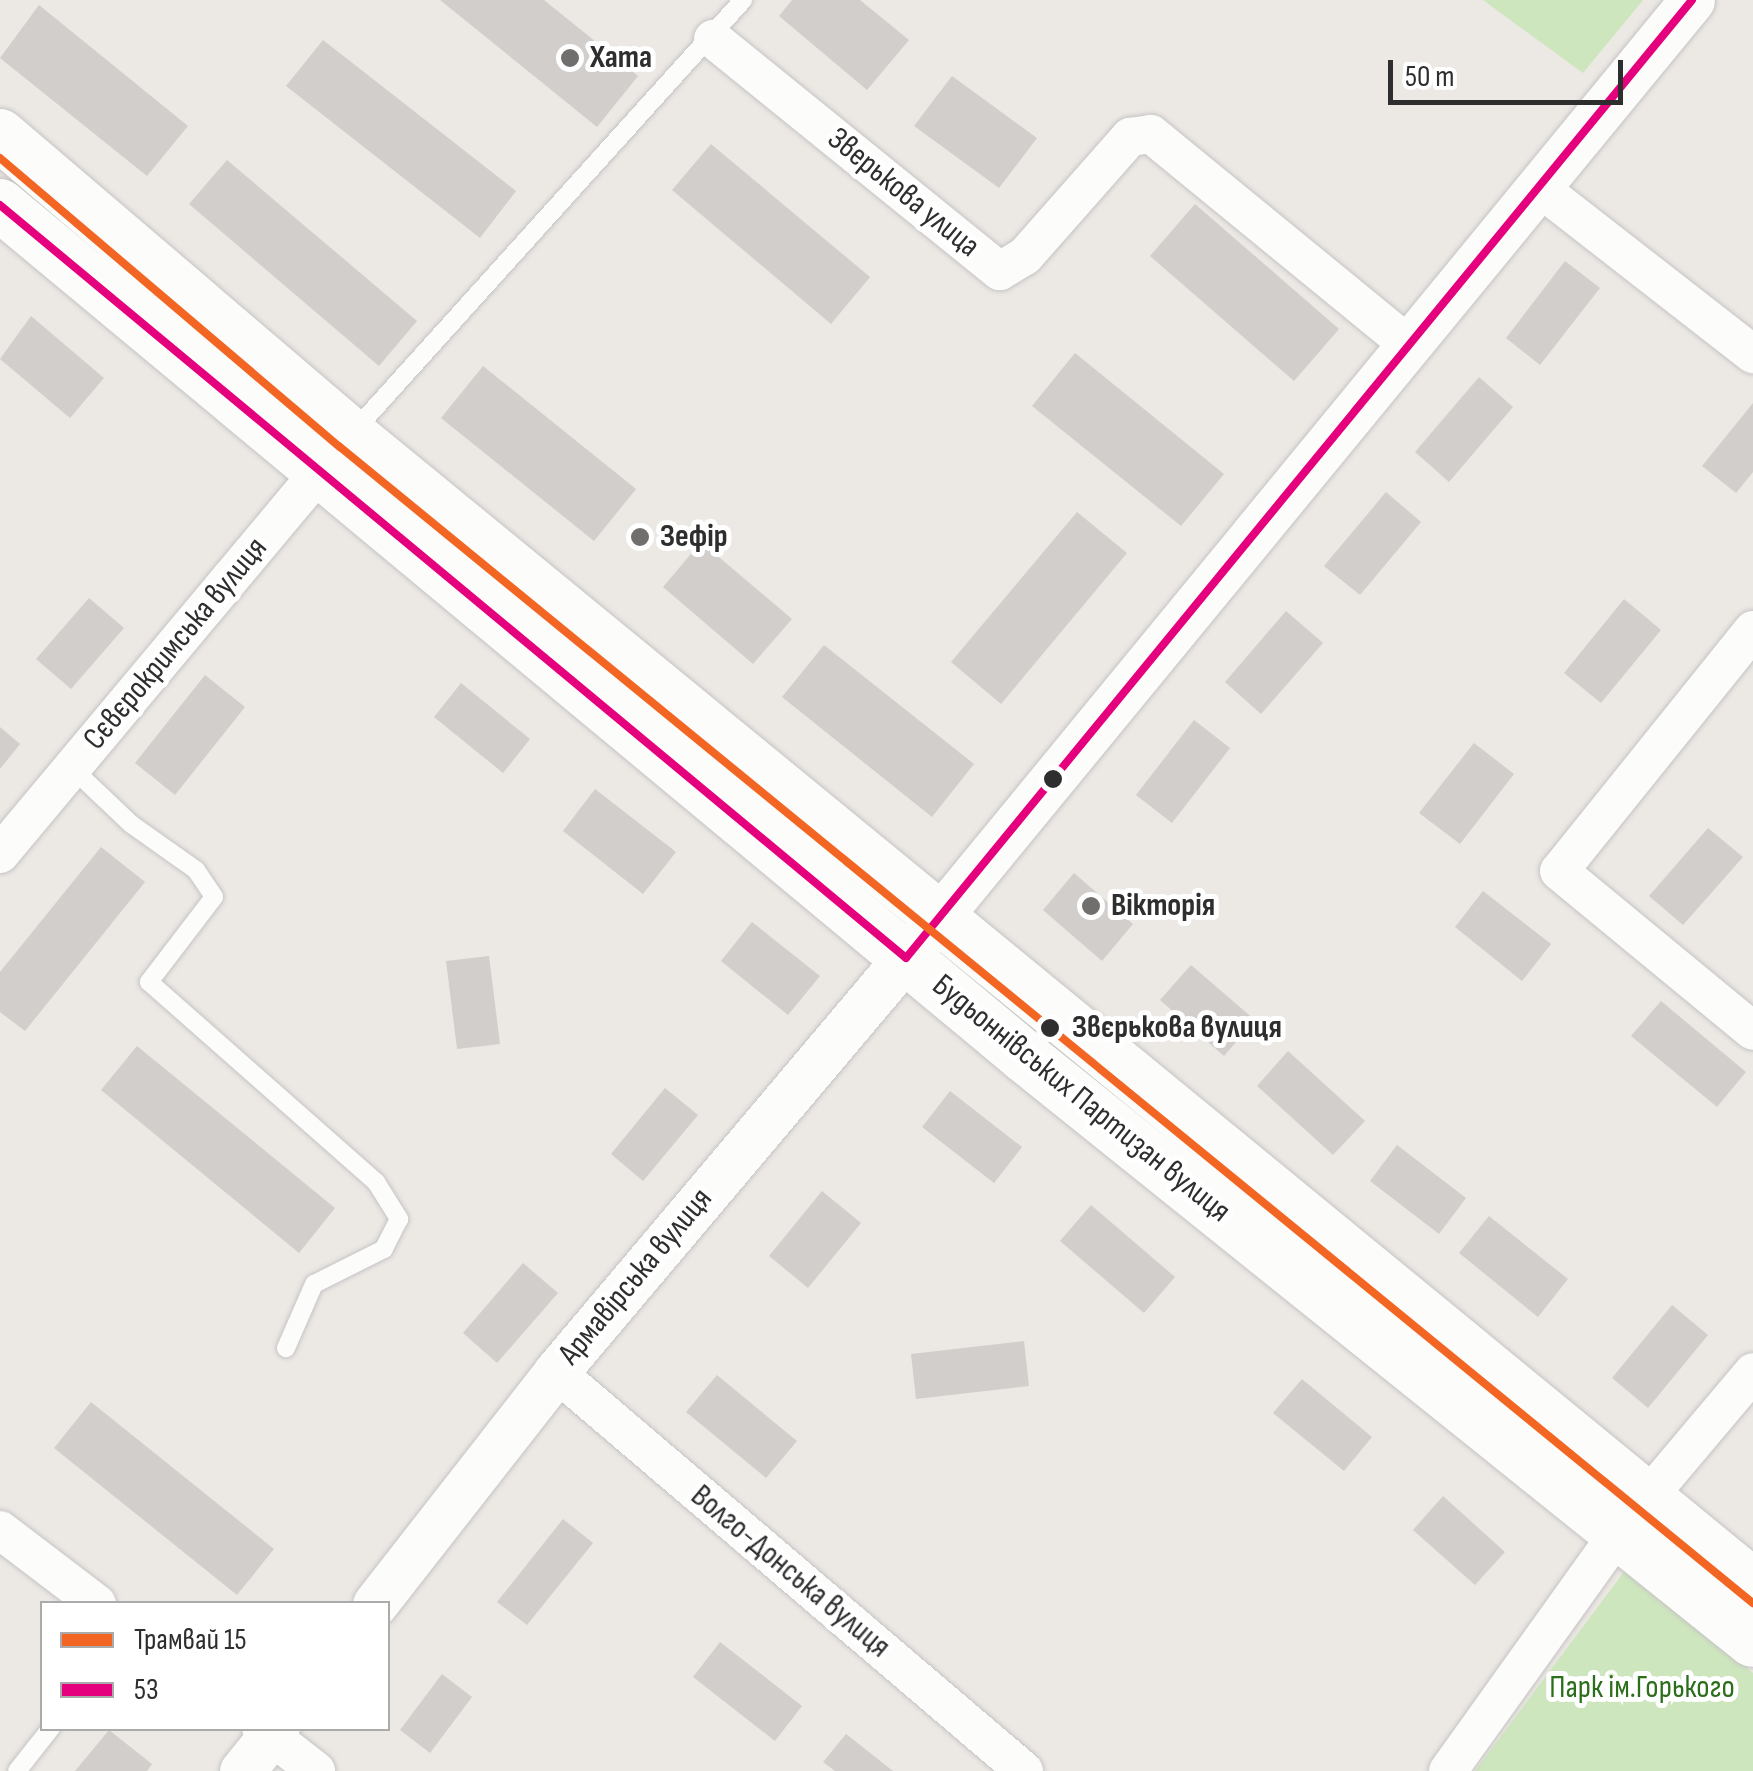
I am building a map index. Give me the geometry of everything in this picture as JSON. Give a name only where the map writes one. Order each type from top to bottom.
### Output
[{"type":"main road","name":"Будьоннівських Партизан вулиця","points":[[0,135],[335,454],[906,958],[1635,1513],[1753,1585]]},
{"type":"main road","name":"Будьоннівських Партизан вулиця","points":[[0,205],[335,454],[940,917],[1635,1513],[1753,1640]]},
{"type":"street","points":[[906,958],[1692,0]]},
{"type":"street","name":"Зверькова улица","points":[[712,38],[1000,271],[1025,256],[1130,137],[1150,134],[1408,344]]},
{"type":"street","points":[[1537,186],[1753,354]]},
{"type":"street","name":"Сєвєрокримська вулиця","points":[[0,854],[335,454]]},
{"type":"street","points":[[1753,630],[1559,871],[1753,1031]]},
{"type":"street","name":"Армавірська вулиця","points":[[377,1601],[556,1372],[906,958]]},
{"type":"street","name":"Волго-Донська вулиця","points":[[556,1372],[1024,1771]]},
{"type":"street","points":[[1448,1771],[1635,1513],[1753,1372]]},
{"type":"street","points":[[0,1530],[93,1601]]},
{"type":"street","points":[[242,1771],[270,1731],[316,1771]]},
{"type":"lane","points":[[335,454],[744,0]]},
{"type":"lane","points":[[72,768],[131,824],[196,870],[214,897],[150,982],[376,1182],[400,1219],[384,1249],[314,1284],[286,1348]]},
{"type":"lane","points":[[17,1771],[49,1731]]},
{"type":"green space","points":[[1483,0],[1643,0],[1583,73]]},
{"type":"green space","name":"Парк iм.Горького","points":[[1629,1565],[1753,1673],[1753,1771],[1475,1771]]},
{"type":"building","points":[[440,0],[544,0],[638,76],[597,127]]},
{"type":"building","points":[[792,0],[860,0],[909,40],[867,90],[779,16]]},
{"type":"building","points":[[39,5],[188,126],[147,176],[0,58]]},
{"type":"building","points":[[323,40],[516,191],[480,238],[286,86]]},
{"type":"building","points":[[952,76],[1037,138],[999,188],[914,126]]},
{"type":"building","points":[[711,144],[870,277],[831,324],[672,190]]},
{"type":"building","points":[[227,160],[417,321],[379,366],[189,204]]},
{"type":"building","points":[[1195,204],[1339,329],[1294,381],[1150,256]]},
{"type":"building","points":[[1565,261],[1600,288],[1540,365],[1506,338]]},
{"type":"building","points":[[31,316],[104,378],[70,418],[0,359]]},
{"type":"building","points":[[1075,353],[1224,474],[1181,526],[1032,406]]},
{"type":"building","points":[[483,366],[636,489],[594,541],[441,418]]},
{"type":"building","points":[[1479,377],[1513,407],[1449,482],[1415,452]]},
{"type":"building","points":[[1753,403],[1753,472],[1736,493],[1702,466]]},
{"type":"building","points":[[1386,492],[1421,522],[1360,595],[1324,566]]},
{"type":"building","points":[[1077,512],[1127,553],[1001,704],[951,662]]},
{"type":"building","points":[[701,542],[792,619],[753,664],[663,587]]},
{"type":"building","points":[[89,598],[124,628],[71,689],[36,659]]},
{"type":"building","points":[[1624,599],[1661,630],[1601,703],[1564,673]]},
{"type":"building","points":[[1286,611],[1323,643],[1261,714],[1225,682]]},
{"type":"building","points":[[824,645],[974,764],[932,817],[782,697]]},
{"type":"building","points":[[205,675],[245,707],[175,795],[135,763]]},
{"type":"building","points":[[461,683],[530,739],[503,773],[434,717]]},
{"type":"building","points":[[1194,720],[1230,748],[1172,823],[1136,795]]},
{"type":"building","points":[[0,727],[20,744],[0,769]]},
{"type":"building","points":[[1474,743],[1514,774],[1460,844],[1419,813]]},
{"type":"building","points":[[595,789],[676,852],[643,894],[563,831]]},
{"type":"building","points":[[1708,828],[1743,857],[1683,925],[1649,896]]},
{"type":"building","points":[[101,847],[145,882],[25,1031],[0,1012],[0,972]]},
{"type":"building","points":[[1074,873],[1133,924],[1102,961],[1043,910]]},
{"type":"building","points":[[1483,891],[1551,944],[1522,981],[1455,927]]},
{"type":"building","points":[[752,922],[820,976],[788,1015],[721,961]]},
{"type":"building","points":[[489,956],[500,1044],[457,1049],[446,961]]},
{"type":"building","points":[[1191,965],[1255,1020],[1224,1056],[1160,1000]]},
{"type":"building","points":[[1661,1001],[1746,1072],[1717,1107],[1631,1036]]},
{"type":"building","points":[[137,1046],[335,1208],[299,1253],[101,1090]]},
{"type":"building","points":[[1288,1051],[1365,1121],[1333,1155],[1257,1086]]},
{"type":"building","points":[[665,1088],[698,1115],[643,1181],[611,1154]]},
{"type":"building","points":[[950,1091],[1022,1147],[994,1183],[922,1127]]},
{"type":"building","points":[[1397,1145],[1466,1198],[1439,1234],[1370,1181]]},
{"type":"building","points":[[822,1191],[861,1223],[808,1288],[769,1256]]},
{"type":"building","points":[[1091,1205],[1175,1277],[1144,1313],[1060,1241]]},
{"type":"building","points":[[1489,1216],[1568,1279],[1538,1317],[1459,1253]]},
{"type":"building","points":[[523,1263],[558,1293],[497,1363],[463,1333]]},
{"type":"building","points":[[1672,1305],[1708,1335],[1648,1408],[1612,1378]]},
{"type":"building","points":[[1024,1341],[1029,1386],[916,1399],[911,1354]]},
{"type":"building","points":[[717,1375],[797,1441],[766,1478],[686,1412]]},
{"type":"building","points":[[1302,1379],[1372,1437],[1344,1471],[1273,1413]]},
{"type":"building","points":[[91,1402],[274,1549],[237,1595],[54,1448]]},
{"type":"building","points":[[1443,1496],[1505,1552],[1475,1585],[1413,1530]]},
{"type":"building","points":[[563,1519],[593,1543],[527,1625],[497,1602]]},
{"type":"building","points":[[720,1642],[802,1706],[775,1741],[693,1677]]},
{"type":"building","points":[[442,1674],[472,1697],[430,1753],[400,1730]]},
{"type":"building","points":[[108,1731],[152,1764],[147,1771],[75,1771]]},
{"type":"building","points":[[846,1734],[893,1771],[835,1771],[823,1762]]},
{"type":"tram line","name":"15","points":[[0,158],[340,447],[1753,1603]]},
{"type":"transit line","name":"53","points":[[0,205],[906,958],[1692,0]]},
{"type":"place","name":"Хата","points":[[570,58]]},
{"type":"place","name":"Зефір","points":[[640,537]]},
{"type":"place","name":"Вікторія","points":[[1091,906]]},
{"type":"place","name":"Звєрькова вулиця","points":[[1050,1028]]}]
